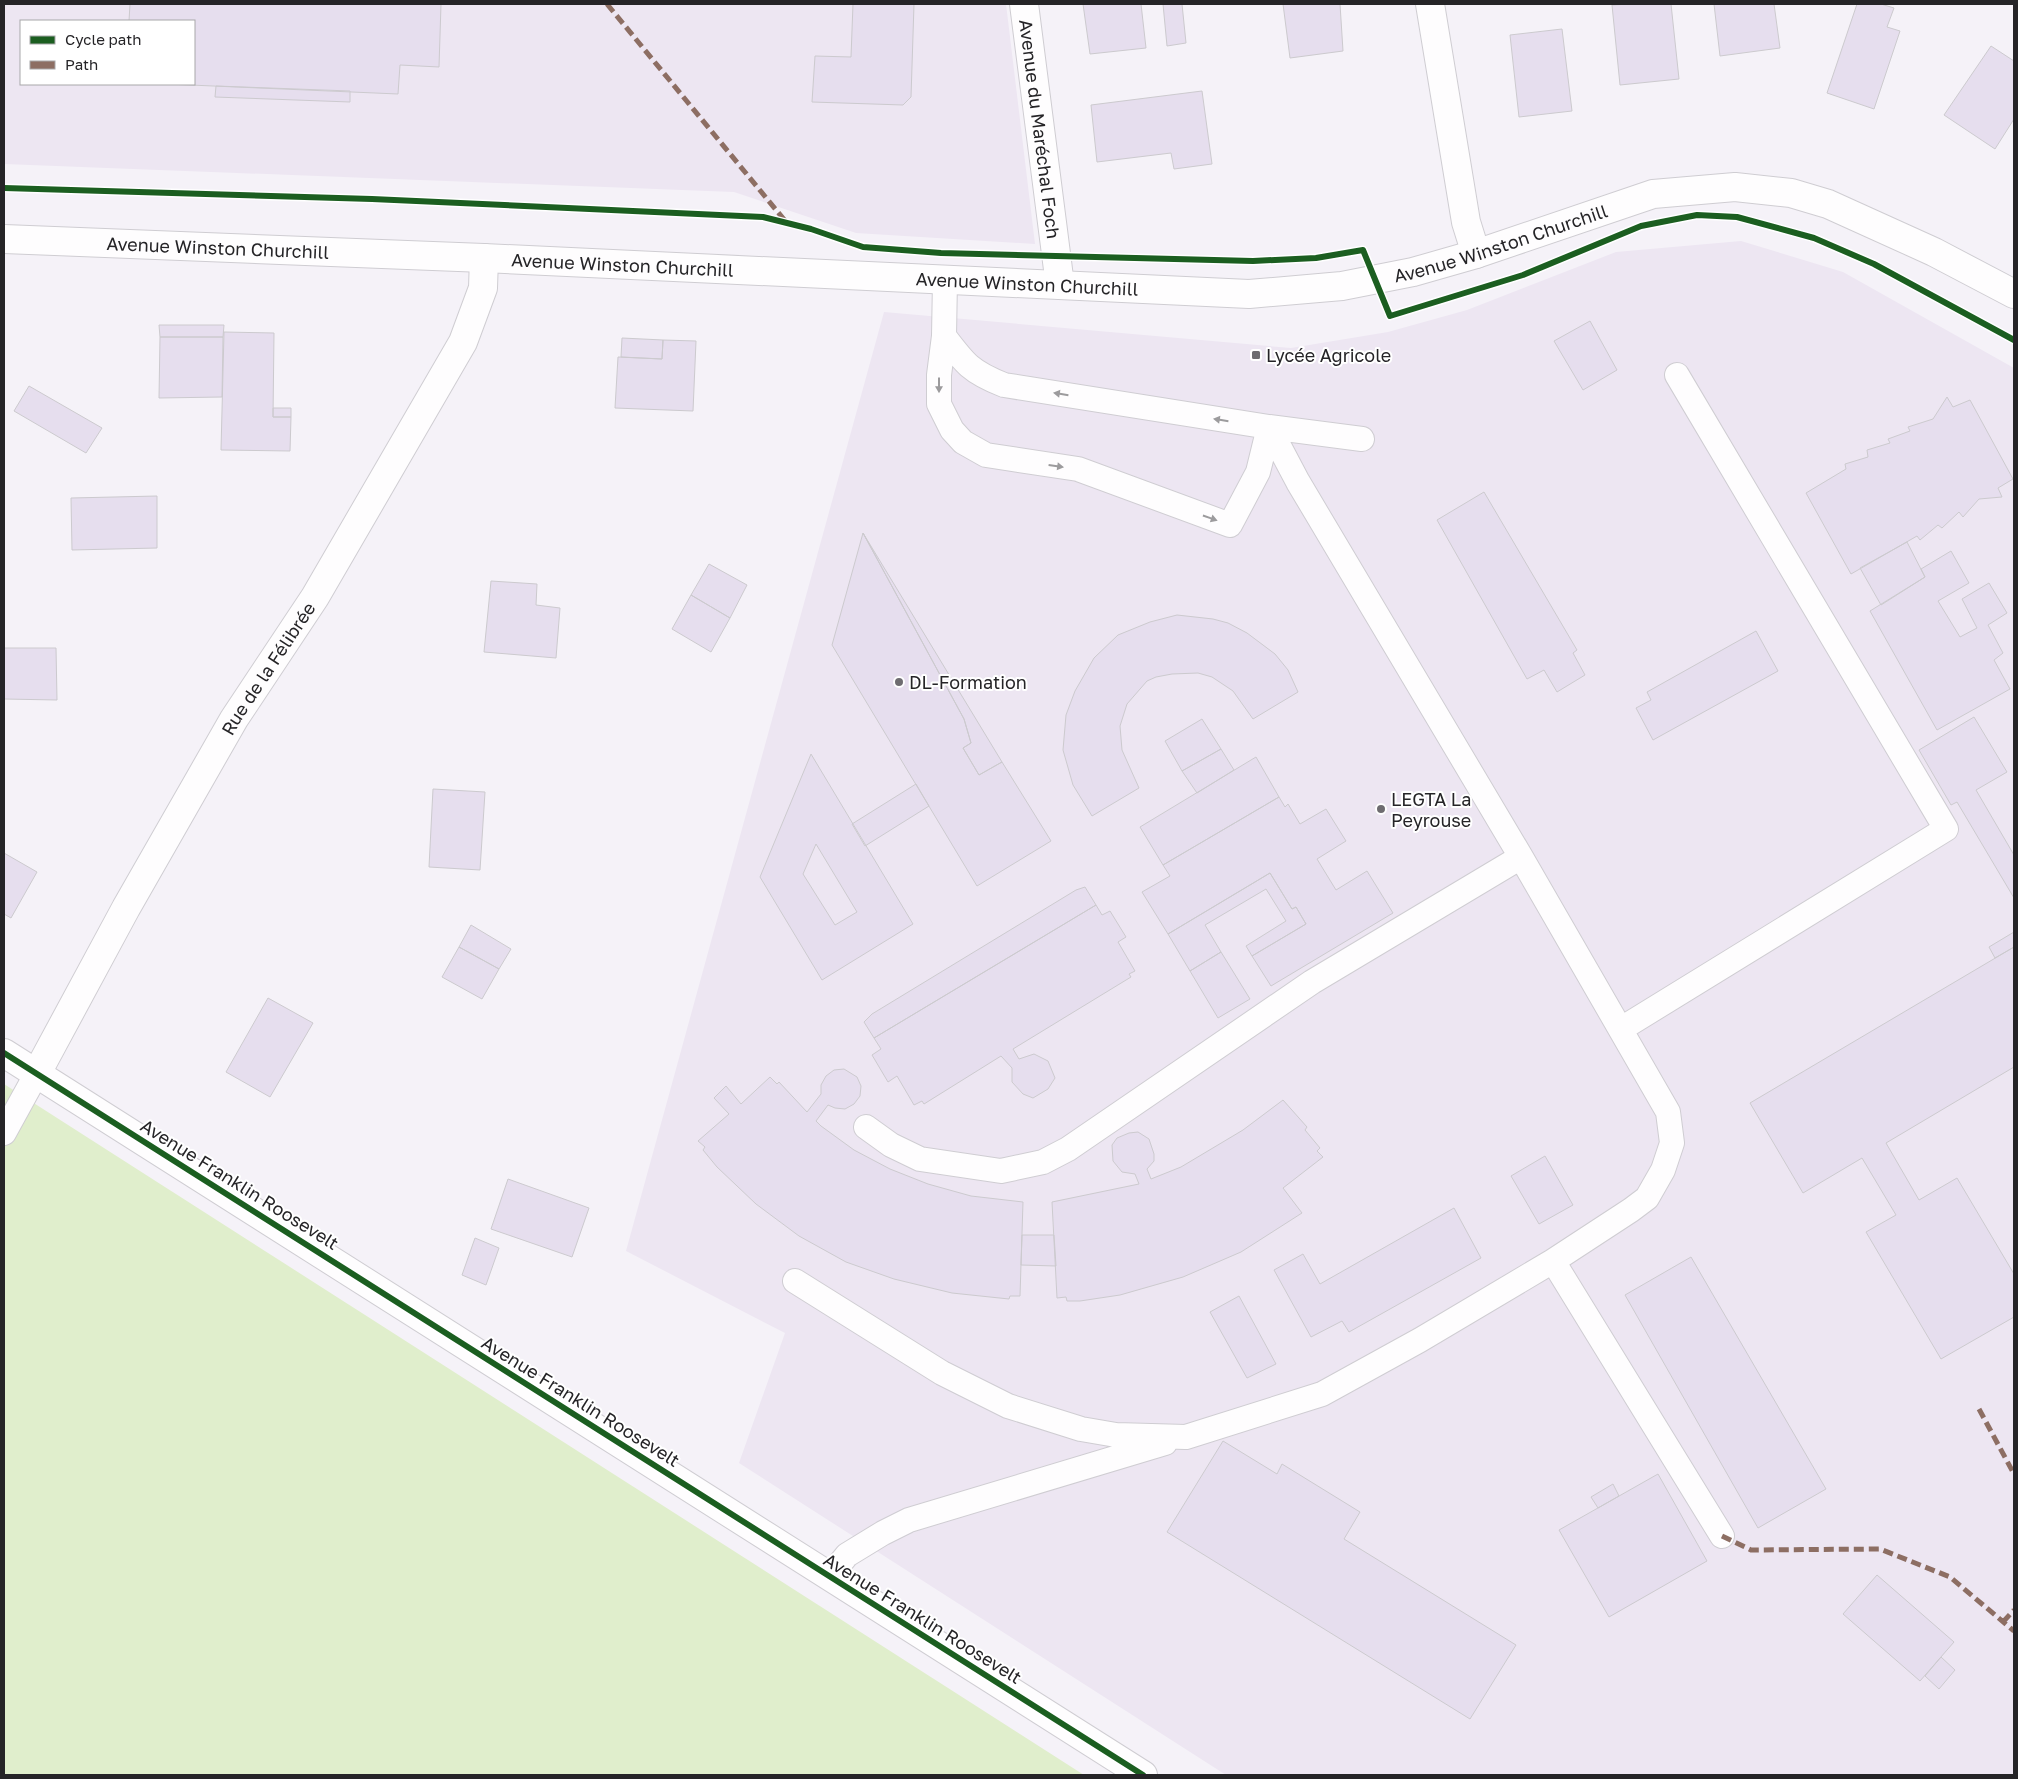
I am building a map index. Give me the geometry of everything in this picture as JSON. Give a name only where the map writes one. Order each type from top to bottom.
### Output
[{"type":"street","name":"Avenue du Maréchal Foch","points":[[1024,4],[1060,285]]},
{"type":"street","points":[[1430,4],[1466,222],[1476,254]]},
{"type":"street","name":"Avenue Winston Churchill","points":[[4,239],[484,258],[1250,294],[1342,286],[1413,272],[1476,254],[1653,194],[1735,187],[1791,193],[1828,204],[1934,252],[2014,294]]},
{"type":"street","name":"Rue de la Félibrée","points":[[37,1073],[126,908],[234,718],[315,597],[463,342],[483,288],[484,258]]},
{"type":"street","name":"Avenue Franklin Roosevelt","points":[[4,1052],[1143,1775]]},
{"type":"lane","points":[[945,280],[944,336],[939,375],[939,404],[952,430],[963,442],[986,455],[1078,469],[1230,525],[1258,472],[1269,427]]},
{"type":"lane","points":[[944,336],[965,364],[982,376],[1004,385],[1362,440]]},
{"type":"lane","points":[[1621,1029],[1946,830],[1677,374]]},
{"type":"lane","points":[[829,1577],[847,1556],[883,1532],[909,1520],[1322,1394],[1420,1340],[1553,1261],[1647,1198],[1663,1170],[1672,1143],[1668,1112],[1521,857],[1298,482],[1269,427]]},
{"type":"lane","points":[[866,1127],[891,1145],[920,1160],[1002,1171],[1043,1162],[1068,1149],[1312,982],[1521,857]]},
{"type":"lane","points":[[4,1133],[37,1073]]},
{"type":"lane","points":[[1553,1261],[1722,1536]]},
{"type":"lane","points":[[795,1281],[942,1373],[1008,1406],[1081,1429],[1116,1436],[1186,1437]]},
{"type":"shaded area","points":[[4,4],[1006,4],[1035,244],[856,233],[734,192],[4,164]]},
{"type":"shaded area","name":"LEGTA La Peyrouse","points":[[1741,241],[1843,272],[2014,368],[2014,1775],[1226,1775],[739,1463],[785,1333],[626,1251],[884,312],[1291,348],[1388,332],[1467,310],[1616,252]]},
{"type":"green space","points":[[4,1084],[1084,1775],[4,1775]]},
{"type":"building","points":[[130,4],[441,4],[439,67],[400,65],[398,94],[190,85],[195,85],[195,20],[129,20]]},
{"type":"building","points":[[853,4],[914,4],[911,97],[903,105],[812,102],[815,56],[851,57]]},
{"type":"building","points":[[1083,4],[1141,4],[1146,48],[1090,54]]},
{"type":"building","points":[[1163,4],[1182,4],[1186,43],[1167,46]]},
{"type":"building","points":[[1283,4],[1340,4],[1343,51],[1290,58]]},
{"type":"building","points":[[1671,4],[1679,79],[1620,85],[1612,5]]},
{"type":"building","points":[[1714,4],[1774,4],[1780,48],[1720,56]]},
{"type":"building","points":[[1857,4],[1881,4],[1894,8],[1887,27],[1900,31],[1874,109],[1827,93]]},
{"type":"building","points":[[1562,29],[1572,111],[1519,117],[1510,35]]},
{"type":"building","points":[[1991,46],[2014,61],[2014,119],[1995,149],[1944,115]]},
{"type":"building","points":[[216,86],[350,91],[350,102],[215,97]]},
{"type":"building","points":[[1202,91],[1212,164],[1174,169],[1171,153],[1097,162],[1091,105]]},
{"type":"building","points":[[1590,321],[1617,370],[1583,390],[1554,341]]},
{"type":"building","points":[[159,325],[224,325],[223,337],[160,337]]},
{"type":"building","points":[[224,332],[274,333],[273,417],[291,417],[290,451],[221,450]]},
{"type":"building","points":[[160,337],[223,337],[222,397],[159,398]]},
{"type":"building","points":[[622,338],[663,340],[662,359],[621,357]]},
{"type":"building","points":[[663,340],[696,341],[693,411],[615,408],[618,357],[662,359]]},
{"type":"building","points":[[29,386],[102,428],[86,453],[14,411]]},
{"type":"building","points":[[1947,397],[1953,407],[1970,400],[2013,479],[1998,488],[2002,497],[1979,499],[1963,517],[1959,512],[1942,528],[1938,525],[1920,540],[1917,536],[1851,574],[1806,493],[1846,469],[1845,464],[1868,457],[1867,450],[1890,443],[1888,439],[1910,431],[1908,427],[1933,419]]},
{"type":"building","points":[[273,408],[291,408],[291,417],[273,417]]},
{"type":"building","points":[[1484,492],[1577,650],[1573,653],[1585,675],[1557,692],[1544,670],[1527,679],[1437,520]]},
{"type":"building","points":[[157,496],[157,548],[72,550],[71,498]]},
{"type":"building","name":"DL-Formation","points":[[863,533],[964,719],[971,743],[963,748],[979,775],[1002,762],[1051,841],[977,886],[832,645]]},
{"type":"building","points":[[863,533],[1002,762],[979,775],[963,748],[971,743],[964,719]]},
{"type":"building","points":[[1907,542],[1925,577],[1881,605],[1860,568]]},
{"type":"building","points":[[1951,551],[1969,583],[1938,601],[1960,637],[1977,628],[1962,599],[1989,583],[2007,613],[1988,625],[2003,653],[1994,660],[2010,689],[1937,730],[1870,611],[1925,577],[1921,569]]},
{"type":"building","points":[[709,564],[747,585],[730,618],[691,595]]},
{"type":"building","points":[[491,581],[537,584],[536,605],[560,608],[556,658],[484,652]]},
{"type":"building","points":[[691,595],[730,618],[711,652],[672,629]]},
{"type":"building","points":[[1177,615],[1213,619],[1228,623],[1247,633],[1275,654],[1288,670],[1298,692],[1253,719],[1233,691],[1212,677],[1198,673],[1172,674],[1147,681],[1127,704],[1120,726],[1122,750],[1139,788],[1092,816],[1073,785],[1063,750],[1066,715],[1075,691],[1094,658],[1118,635],[1150,622]]},
{"type":"building","points":[[1756,631],[1778,671],[1653,740],[1636,708],[1651,700],[1647,692]]},
{"type":"building","points":[[4,648],[56,648],[57,700],[4,699]]},
{"type":"building","points":[[1974,717],[2007,772],[1976,790],[2014,855],[2014,898],[1957,802],[1951,805],[1919,750]]},
{"type":"building","points":[[1202,719],[1221,749],[1182,771],[1165,741]]},
{"type":"building","points":[[1221,749],[1234,770],[1197,793],[1182,771]]},
{"type":"building","points":[[811,754],[913,924],[822,980],[760,877]],"holes":[[[816,844],[857,912],[835,925],[803,874]]]},
{"type":"building","points":[[1256,757],[1279,797],[1163,865],[1140,827]]},
{"type":"building","points":[[916,784],[929,806],[865,846],[852,824]]},
{"type":"building","points":[[433,789],[485,792],[480,870],[429,867]]},
{"type":"building","points":[[1279,797],[1285,807],[1288,804],[1300,824],[1326,809],[1346,841],[1317,859],[1336,890],[1367,871],[1393,913],[1271,986],[1252,956],[1306,924],[1296,907],[1292,909],[1270,873],[1168,934],[1142,892],[1170,876],[1163,865]]},
{"type":"building","points":[[4,853],[37,872],[11,918],[4,914]]},
{"type":"building","points":[[1270,873],[1292,909],[1296,907],[1306,924],[1252,956],[1246,946],[1286,921],[1266,889],[1205,925],[1221,952],[1190,971],[1168,934]]},
{"type":"building","points":[[1085,887],[1096,905],[874,1038],[864,1022],[872,1014],[1076,890]]},
{"type":"building","points":[[1096,905],[1102,915],[1110,911],[1126,937],[1118,942],[1135,971],[1129,974],[1131,977],[1013,1049],[1019,1059],[1034,1054],[1048,1061],[1055,1078],[1048,1089],[1033,1098],[1023,1094],[1012,1082],[1012,1068],[1001,1056],[924,1104],[922,1101],[914,1105],[897,1076],[888,1082],[872,1055],[881,1049],[874,1038]]},
{"type":"building","points":[[471,925],[511,949],[499,969],[459,947]]},
{"type":"building","points":[[2014,932],[2014,947],[1995,958],[1989,947]]},
{"type":"building","points":[[459,947],[499,969],[482,999],[442,977]]},
{"type":"building","points":[[2014,947],[2014,1067],[1886,1143],[1919,1200],[1957,1178],[2014,1274],[2014,1317],[1941,1359],[1866,1232],[1896,1215],[1862,1158],[1803,1193],[1750,1103]]},
{"type":"building","points":[[1221,952],[1250,999],[1218,1018],[1190,971]]},
{"type":"building","points":[[268,998],[313,1023],[270,1097],[226,1072]]},
{"type":"building","points":[[844,1069],[857,1077],[861,1086],[860,1096],[854,1104],[845,1109],[828,1105],[816,1121],[821,1126],[854,1150],[890,1169],[928,1184],[971,1196],[1023,1202],[1020,1296],[1010,1296],[1009,1299],[952,1293],[894,1279],[846,1262],[799,1236],[756,1204],[717,1167],[703,1150],[705,1147],[698,1141],[729,1114],[714,1098],[726,1086],[741,1104],[770,1077],[777,1084],[779,1082],[807,1112],[821,1094],[821,1085],[826,1076],[834,1070]]},
{"type":"building","points":[[1283,1100],[1307,1127],[1305,1130],[1320,1148],[1317,1151],[1323,1157],[1283,1188],[1302,1213],[1241,1252],[1183,1277],[1120,1295],[1080,1301],[1067,1301],[1066,1297],[1057,1298],[1052,1202],[1139,1184],[1135,1174],[1122,1172],[1113,1161],[1112,1145],[1117,1138],[1129,1133],[1138,1132],[1149,1139],[1154,1154],[1154,1161],[1147,1169],[1151,1179],[1181,1167],[1243,1130]]},
{"type":"building","points":[[1545,1156],[1573,1205],[1539,1224],[1511,1176]]},
{"type":"building","points":[[508,1179],[589,1208],[572,1257],[491,1229]]},
{"type":"building","points":[[1454,1208],[1481,1258],[1349,1332],[1342,1321],[1311,1337],[1274,1270],[1303,1254],[1320,1284]]},
{"type":"building","points":[[1022,1235],[1054,1235],[1056,1266],[1021,1265]]},
{"type":"building","points":[[475,1238],[499,1248],[486,1285],[462,1275]]},
{"type":"building","points":[[1691,1257],[1826,1489],[1758,1528],[1625,1295]]},
{"type":"building","points":[[1239,1296],[1276,1364],[1247,1378],[1210,1312]]},
{"type":"building","points":[[1223,1441],[1277,1474],[1282,1464],[1360,1512],[1344,1539],[1516,1645],[1470,1719],[1167,1532]]},
{"type":"building","points":[[1658,1474],[1707,1561],[1609,1617],[1559,1530]]},
{"type":"building","points":[[1613,1484],[1619,1496],[1598,1508],[1591,1497]]},
{"type":"building","points":[[1877,1575],[1954,1642],[1920,1681],[1843,1614]]},
{"type":"building","points":[[1941,1657],[1955,1670],[1939,1689],[1925,1676]]},
{"type":"marked path","points":[[607,4],[786,222]]},
{"type":"marked path","points":[[1979,1409],[2014,1474]]},
{"type":"marked path","points":[[1722,1536],[1751,1550],[1880,1549],[1950,1577],[2014,1631]]},
{"type":"marked path","points":[[2003,1622],[2014,1610]]},
{"type":"cycle path","points":[[4,188],[372,199],[763,217],[811,229],[863,247],[941,253],[1253,261],[1316,258],[1363,250],[1390,316],[1523,275],[1641,226],[1697,215],[1737,217],[1814,238],[1874,264],[2014,340]]},
{"type":"cycle path","points":[[4,1053],[1143,1775]]},
{"type":"place","name":"Lycée Agricole","points":[[1256,355]]},
{"type":"place","name":"DL-Formation","points":[[899,682]]},
{"type":"place","name":"LEGTA La Peyrouse","points":[[1381,809]]}]
